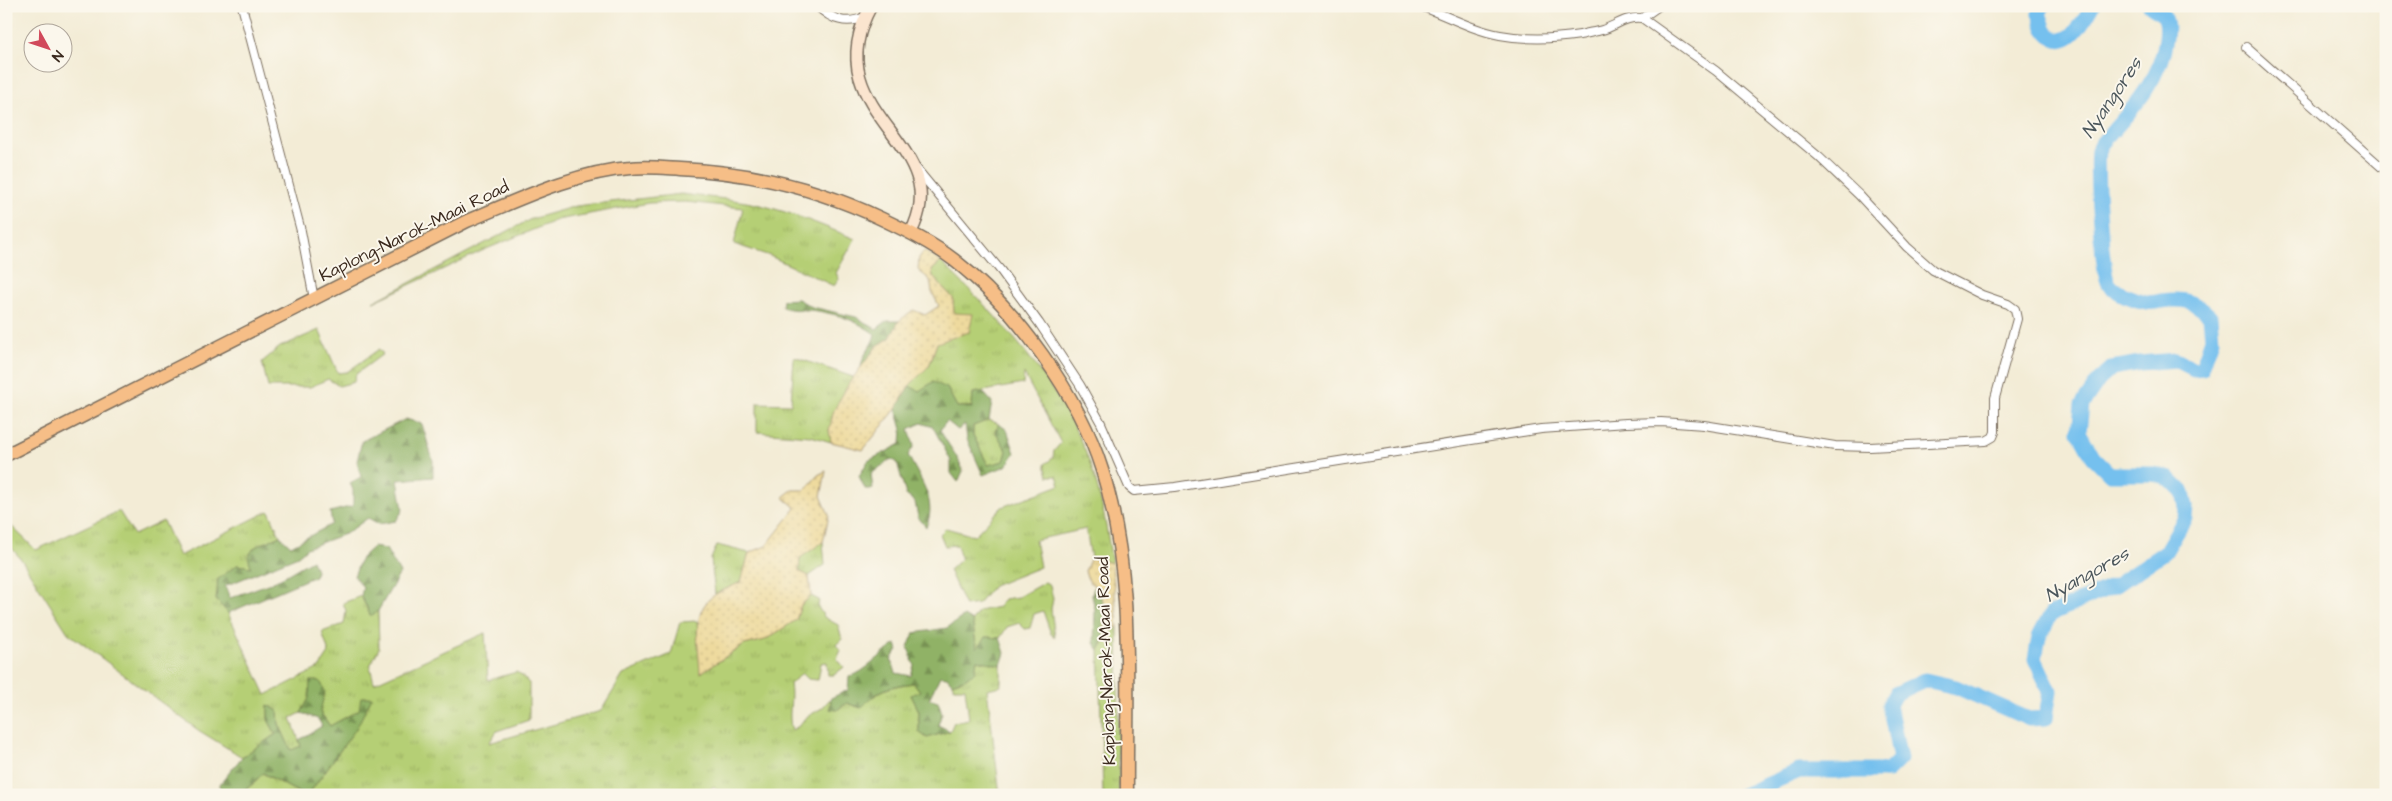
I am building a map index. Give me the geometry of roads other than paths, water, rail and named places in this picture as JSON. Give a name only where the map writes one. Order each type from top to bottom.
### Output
[{"type":"highway","name":"Kaplong-Narok-Maai Road","points":[[6,455],[467,221],[545,189],[630,168],[727,172],[794,185],[855,206],[911,232],[966,270],[1009,314],[1055,372],[1079,414],[1095,451],[1113,509],[1122,562],[1127,795]]},
{"type":"main road","points":[[868,11],[857,54],[857,67],[862,86],[872,106],[916,168],[922,201],[918,220],[911,232]]},
{"type":"street","points":[[242,6],[302,230],[314,299]]},
{"type":"street","points":[[817,6],[829,15],[844,22],[868,11]]},
{"type":"street","points":[[1421,6],[1488,32],[1532,38],[1553,38],[1603,30],[1629,18],[1642,18],[1659,6]]},
{"type":"street","points":[[916,168],[1001,271],[1039,323],[1080,386],[1100,423],[1129,487],[1134,491],[1175,487],[1541,429],[1626,423],[1661,422],[1704,425],[1835,446],[1870,447],[1986,441],[1993,438],[1995,432],[1995,398],[2016,324],[2015,309],[2008,304],[1952,282],[1933,270],[1907,247],[1859,195],[1819,157],[1716,71],[1642,18]]},
{"type":"street","points":[[2246,47],[2386,171]]},
{"type":"waterway","name":"Nyangores","points":[[2043,6],[2039,14],[2044,28],[2054,38],[2061,40],[2068,38],[2074,33],[2092,6]]},
{"type":"waterway","name":"Nyangores","points":[[1743,795],[1799,771],[1888,771],[1900,759],[1889,705],[1895,694],[1925,680],[1956,687],[2029,719],[2046,718],[2050,691],[2035,659],[2039,637],[2051,614],[2118,584],[2165,552],[2185,518],[2186,507],[2183,492],[2170,479],[2154,474],[2110,474],[2093,457],[2079,432],[2082,405],[2099,380],[2112,368],[2176,360],[2194,369],[2202,368],[2212,339],[2210,316],[2193,303],[2182,300],[2150,302],[2136,300],[2112,287],[2106,276],[2100,219],[2098,151],[2102,143],[2143,95],[2158,68],[2163,54],[2167,29],[2165,17],[2150,6]]}]
